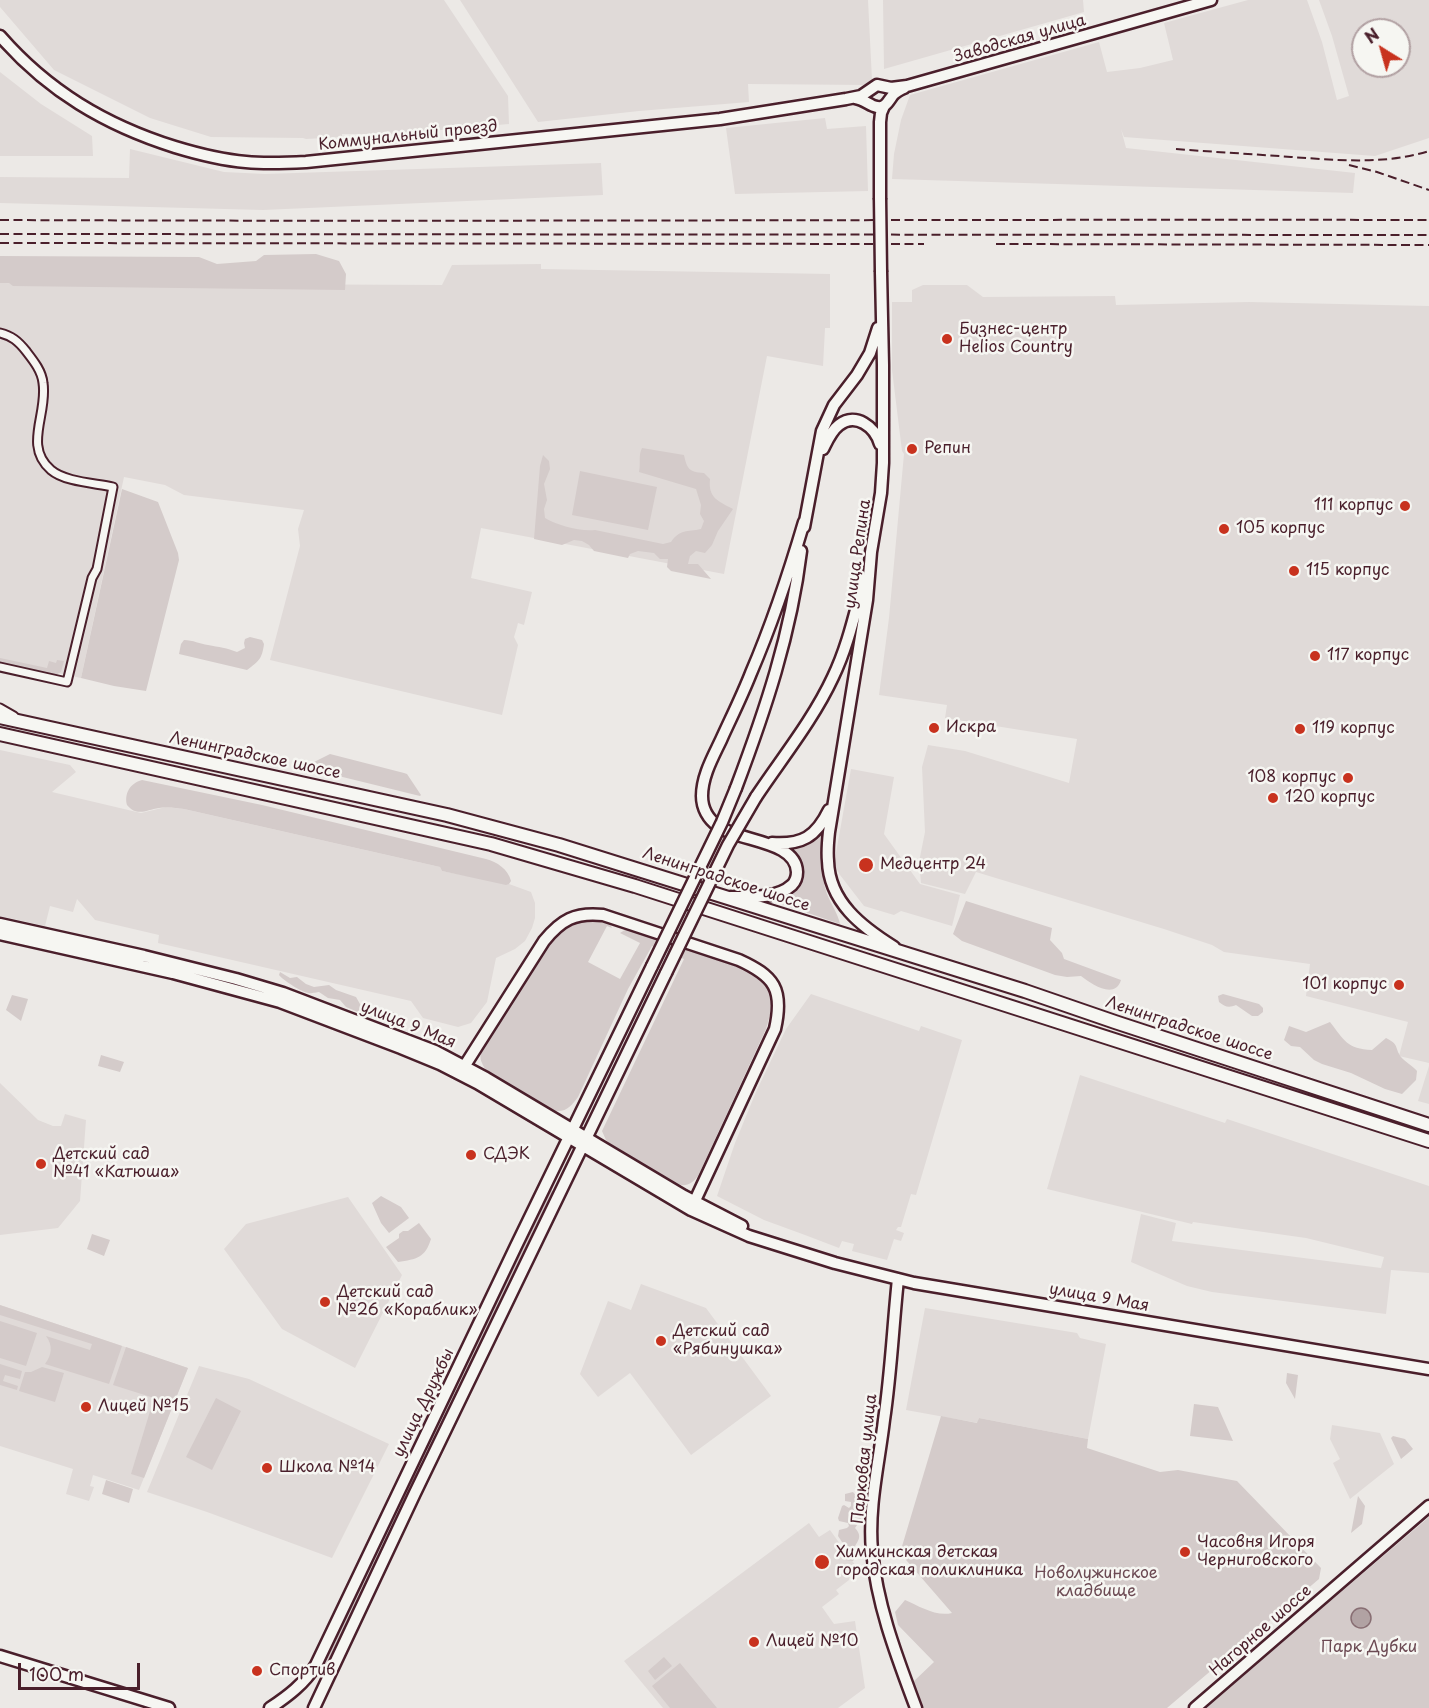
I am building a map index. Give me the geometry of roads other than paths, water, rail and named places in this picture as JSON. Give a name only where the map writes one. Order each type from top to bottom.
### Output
[{"type":"highway","name":"Ленинградское шоссе","points":[[0,717],[447,815],[560,845],[1025,991],[1429,1125]]},
{"type":"highway","name":"Ленинградское шоссе","points":[[0,734],[492,844],[1074,1026],[1429,1141]]},
{"type":"street","name":"Заводская улица","points":[[871,88],[877,85],[898,88],[907,86],[1212,0]]},
{"type":"street","name":"Коммунальный проезд","points":[[0,36],[16,54],[55,87],[84,108],[110,122],[195,153],[246,162],[306,162],[765,113],[854,98],[861,96],[871,88]]},
{"type":"street","name":"улица Репина","points":[[884,86],[889,91],[880,104],[879,114],[883,365],[881,493],[871,552],[867,600],[829,832],[828,862],[835,891],[843,905],[872,933],[904,954]]},
{"type":"street","name":"Заводская улица","points":[[880,104],[907,86]]},
{"type":"street","points":[[871,88],[868,95],[880,104]]},
{"type":"street","name":"Коммунальный проезд","points":[[854,98],[880,104]]},
{"type":"street","points":[[721,897],[754,897],[772,894],[791,886],[796,880],[795,862],[784,852],[766,843],[731,834],[710,819],[703,805],[703,783],[752,672],[786,582],[804,522],[822,431],[834,405],[857,375],[870,353],[881,314]]},
{"type":"street","points":[[0,333],[13,337],[21,344],[42,374],[44,392],[42,416],[36,444],[41,459],[60,475],[113,487],[98,569],[92,578],[67,682],[0,667]]},
{"type":"street","points":[[813,477],[828,439],[839,425],[845,422],[859,421],[873,429],[877,435],[883,459]]},
{"type":"street","name":"улица Дружбы","points":[[270,1708],[292,1693],[316,1665],[354,1581],[722,822],[772,689],[789,626],[804,522]]},
{"type":"street","name":"улица Дружбы","points":[[316,1705],[415,1492],[728,845],[756,797],[803,729],[834,676],[845,649],[871,552]]},
{"type":"street","points":[[0,708],[27,723]]},
{"type":"street","points":[[766,843],[792,843],[808,838],[820,827],[834,798]]},
{"type":"street","points":[[461,1070],[544,941],[558,925],[578,915],[589,913],[603,915],[757,968],[770,979],[778,997],[775,1029],[693,1206]]},
{"type":"street","name":"улица 9 Мая","points":[[0,924],[236,979],[283,993],[435,1051],[461,1070],[737,1231],[836,1263],[898,1279],[1429,1369]]},
{"type":"street","name":"улица 9 Мая","points":[[0,934],[172,973],[280,1002],[461,1070]]},
{"type":"street","name":"Парковая улица","points":[[898,1279],[890,1377],[875,1481],[872,1550],[877,1587],[886,1623],[916,1708]]},
{"type":"street","name":"Нагорное шоссе","points":[[1195,1708],[1429,1506]]},
{"type":"street","points":[[0,1656],[169,1708]]},
{"type":"railway","points":[[1176,149],[1360,160],[1395,158],[1429,151]]},
{"type":"railway","points":[[1349,165],[1429,190]]},
{"type":"railway","points":[[0,220],[1429,220]]},
{"type":"railway","points":[[0,234],[1429,235]]},
{"type":"railway","points":[[0,243],[924,244]]},
{"type":"railway","points":[[996,244],[1429,245]]},
{"type":"place","name":"Бизнес-центр Helios Country","points":[[947,339]]},
{"type":"place","name":"Репин","points":[[912,449]]},
{"type":"place","name":"111 корпус","points":[[1405,506]]},
{"type":"place","name":"105 корпус","points":[[1224,529]]},
{"type":"place","name":"115 корпус","points":[[1294,571]]},
{"type":"place","name":"117 корпус","points":[[1315,656]]},
{"type":"place","name":"Искра","points":[[934,728]]},
{"type":"place","name":"119 корпус","points":[[1300,729]]},
{"type":"place","name":"108 корпус","points":[[1348,778]]},
{"type":"place","name":"120 корпус","points":[[1273,798]]},
{"type":"place","name":"Медцентр 24","points":[[866,865]]},
{"type":"place","name":"101 корпус","points":[[1399,985]]},
{"type":"place","name":"СДЭК","points":[[471,1155]]},
{"type":"place","name":"Детский сад №41 «Катюша»","points":[[41,1164]]},
{"type":"place","name":"Детский сад №26 «Кораблик»","points":[[325,1302]]},
{"type":"place","name":"Детский сад «Рябинушка»","points":[[661,1341]]},
{"type":"place","name":"Лицей №15","points":[[86,1407]]},
{"type":"place","name":"Школа №14","points":[[267,1468]]},
{"type":"place","name":"Часовня Игоря Черниговского","points":[[1185,1552]]},
{"type":"place","name":"Химкинская детская городская поликлиника","points":[[822,1562]]},
{"type":"place","name":"Лицей №10","points":[[754,1642]]},
{"type":"place","name":"Спортив","points":[[257,1671]]},
{"type":"park label","name":"Новолужинское кладбище","points":[[1096,1583]]},
{"type":"park label","name":"Парк Дубки","points":[[1369,1648]]}]
